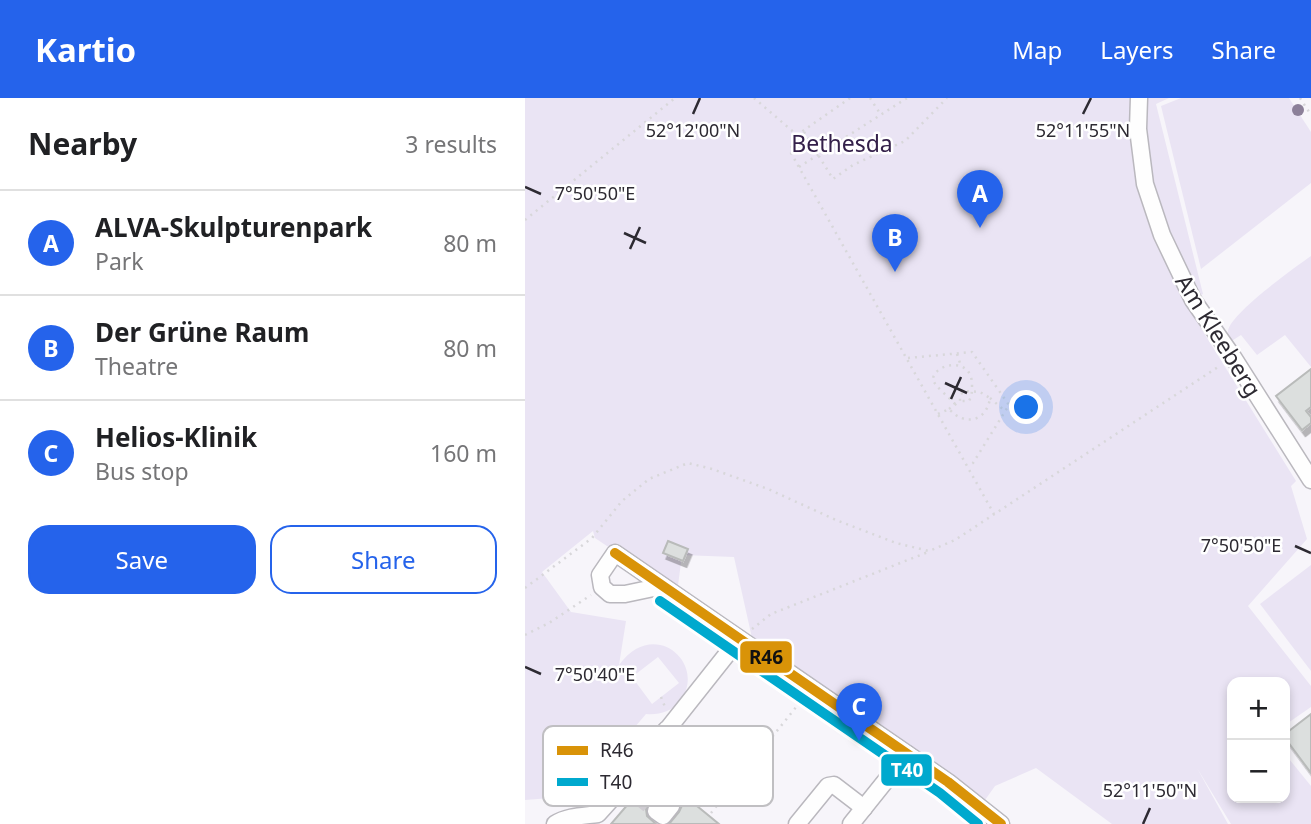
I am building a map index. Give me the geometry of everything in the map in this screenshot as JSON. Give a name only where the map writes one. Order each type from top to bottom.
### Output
[{"type":"street","name":"Am Kleeberg","points":[[1139,98],[1138,129],[1145,184],[1161,235],[1193,300],[1233,357],[1311,480]]},
{"type":"street","points":[[663,586],[625,594],[610,594],[602,587],[600,575],[615,553],[663,586],[739,639],[948,782],[1002,824]]},
{"type":"street","points":[[669,726],[739,639]]},
{"type":"street","points":[[851,824],[907,754]]},
{"type":"street","points":[[797,824],[828,786],[834,785],[864,808]]},
{"type":"street","points":[[555,824],[557,821],[598,814],[608,806]]},
{"type":"street","points":[[656,811],[663,816],[671,806]]},
{"type":"path","points":[[525,220],[675,98]]},
{"type":"path","points":[[754,98],[797,135]]},
{"type":"path","points":[[849,98],[797,135],[792,142],[791,153],[993,514]]},
{"type":"path","points":[[870,98],[881,115]]},
{"type":"path","points":[[799,167],[907,98]]},
{"type":"path","points":[[804,131],[833,178],[853,165],[905,141],[947,98]]},
{"type":"path","points":[[1300,98],[1311,115]]},
{"type":"path","points":[[906,358],[972,352],[1009,405],[973,463],[968,466]]},
{"type":"path","points":[[957,354],[961,366]]},
{"type":"path","points":[[739,639],[771,614],[955,540],[1233,357]]},
{"type":"path","points":[[939,414],[960,401],[969,401],[972,397],[972,377],[966,368],[948,366],[939,369],[933,380],[955,404]]},
{"type":"path","points":[[960,401],[960,395],[965,391],[980,392],[1005,411]]},
{"type":"path","points":[[949,409],[962,420],[970,421],[988,407],[990,398]]},
{"type":"path","points":[[525,588],[592,538],[622,500],[649,479],[688,463],[712,468],[768,489],[896,544],[929,551]]},
{"type":"path","points":[[525,635],[549,623],[602,587]]},
{"type":"path","points":[[773,736],[811,688]]},
{"type":"path","points":[[711,813],[717,806]]},
{"type":"green space","name":"Bethesda","points":[[525,98],[1169,98],[1156,104],[1203,294],[1186,304],[1296,481],[1291,486],[1307,539],[1248,606],[1311,686],[1311,707],[1290,722],[1290,677],[1227,677],[1227,803],[1290,803],[1290,760],[1311,786],[1311,824],[1231,824],[1197,768],[1228,824],[1112,824],[1036,768],[995,786],[985,800],[910,745],[752,638],[734,557],[682,555],[677,593],[595,538],[593,531],[542,572],[571,612],[626,621],[619,665],[633,651],[647,645],[661,645],[682,660],[687,673],[687,687],[673,708],[646,714],[636,726],[543,726],[543,799],[525,800]],"holes":[[[658,657],[679,683],[652,704],[632,677]]]},
{"type":"green space","points":[[1181,98],[1289,98],[1311,132],[1311,183],[1201,269],[1161,106]]},
{"type":"green space","points":[[1311,256],[1311,367],[1285,335],[1257,355],[1241,335],[1230,342],[1228,331],[1240,313],[1264,291]]},
{"type":"green space","points":[[1311,565],[1311,671],[1260,604]]},
{"type":"building","points":[[1311,369],[1311,407],[1306,411],[1311,417],[1311,423],[1302,430],[1276,396]]},
{"type":"building","points":[[668,541],[688,549],[683,561],[663,553]]},
{"type":"building","points":[[1311,714],[1311,773],[1290,745],[1290,730]]},
{"type":"building","points":[[626,806],[648,806],[647,816],[656,824],[611,824]]},
{"type":"building","points":[[682,806],[697,806],[719,824],[669,824]]},
{"type":"tunnel","points":[[650,806],[656,811]]},
{"type":"transit line","name":"R46","points":[[615,553],[948,782],[1001,824]]},
{"type":"transit line","name":"T40","points":[[660,601],[940,793],[978,824]]},
{"type":"place","name":"ALVA-Skulpturenpark","points":[[980,228]]},
{"type":"place","name":"Der Grüne Raum","points":[[895,272]]},
{"type":"place","name":"Helios-Klinik","points":[[859,741]]}]
